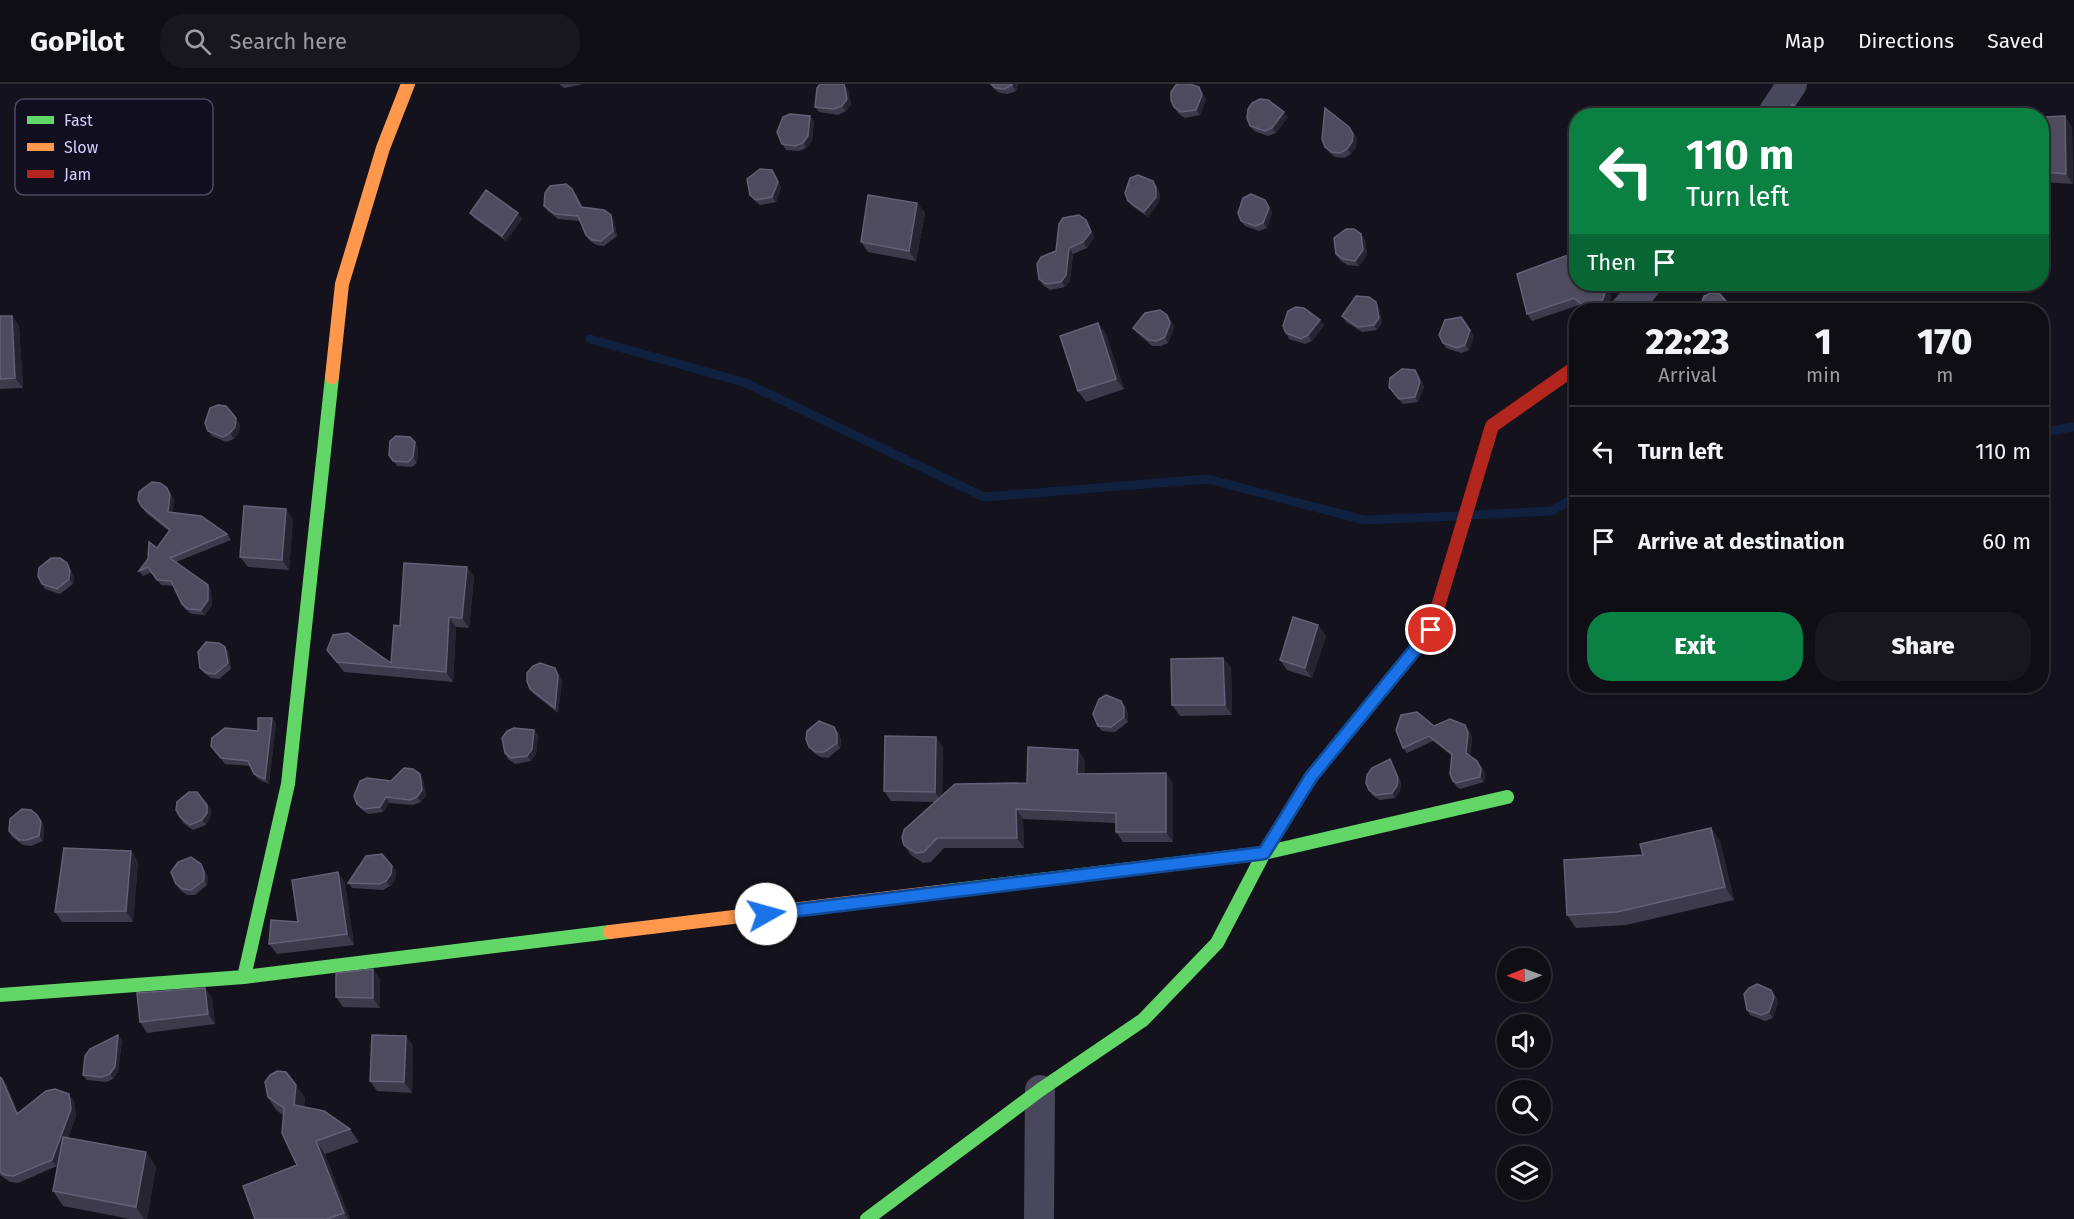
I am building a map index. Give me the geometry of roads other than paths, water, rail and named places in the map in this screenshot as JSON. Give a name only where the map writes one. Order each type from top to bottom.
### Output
[{"type":"street","points":[[243,977],[288,784],[342,284],[383,148],[408,84]]},
{"type":"street","points":[[1776,108],[1792,84]]},
{"type":"street","points":[[1631,303],[1641,291]]},
{"type":"street","points":[[867,1219],[1040,1090],[1143,1020],[1217,944],[1264,853],[1311,777],[1431,630],[1492,426],[1569,372]]},
{"type":"street","points":[[0,995],[243,977],[1264,853],[1507,797]]},
{"type":"street","points":[[1039,1219],[1040,1090]]},
{"type":"waterway","points":[[590,339],[746,383],[984,497],[1208,479],[1364,520],[1459,516]]},
{"type":"waterway","points":[[2049,431],[2074,427]]},
{"type":"waterway","points":[[1472,515],[1551,511],[1569,501]]}]
